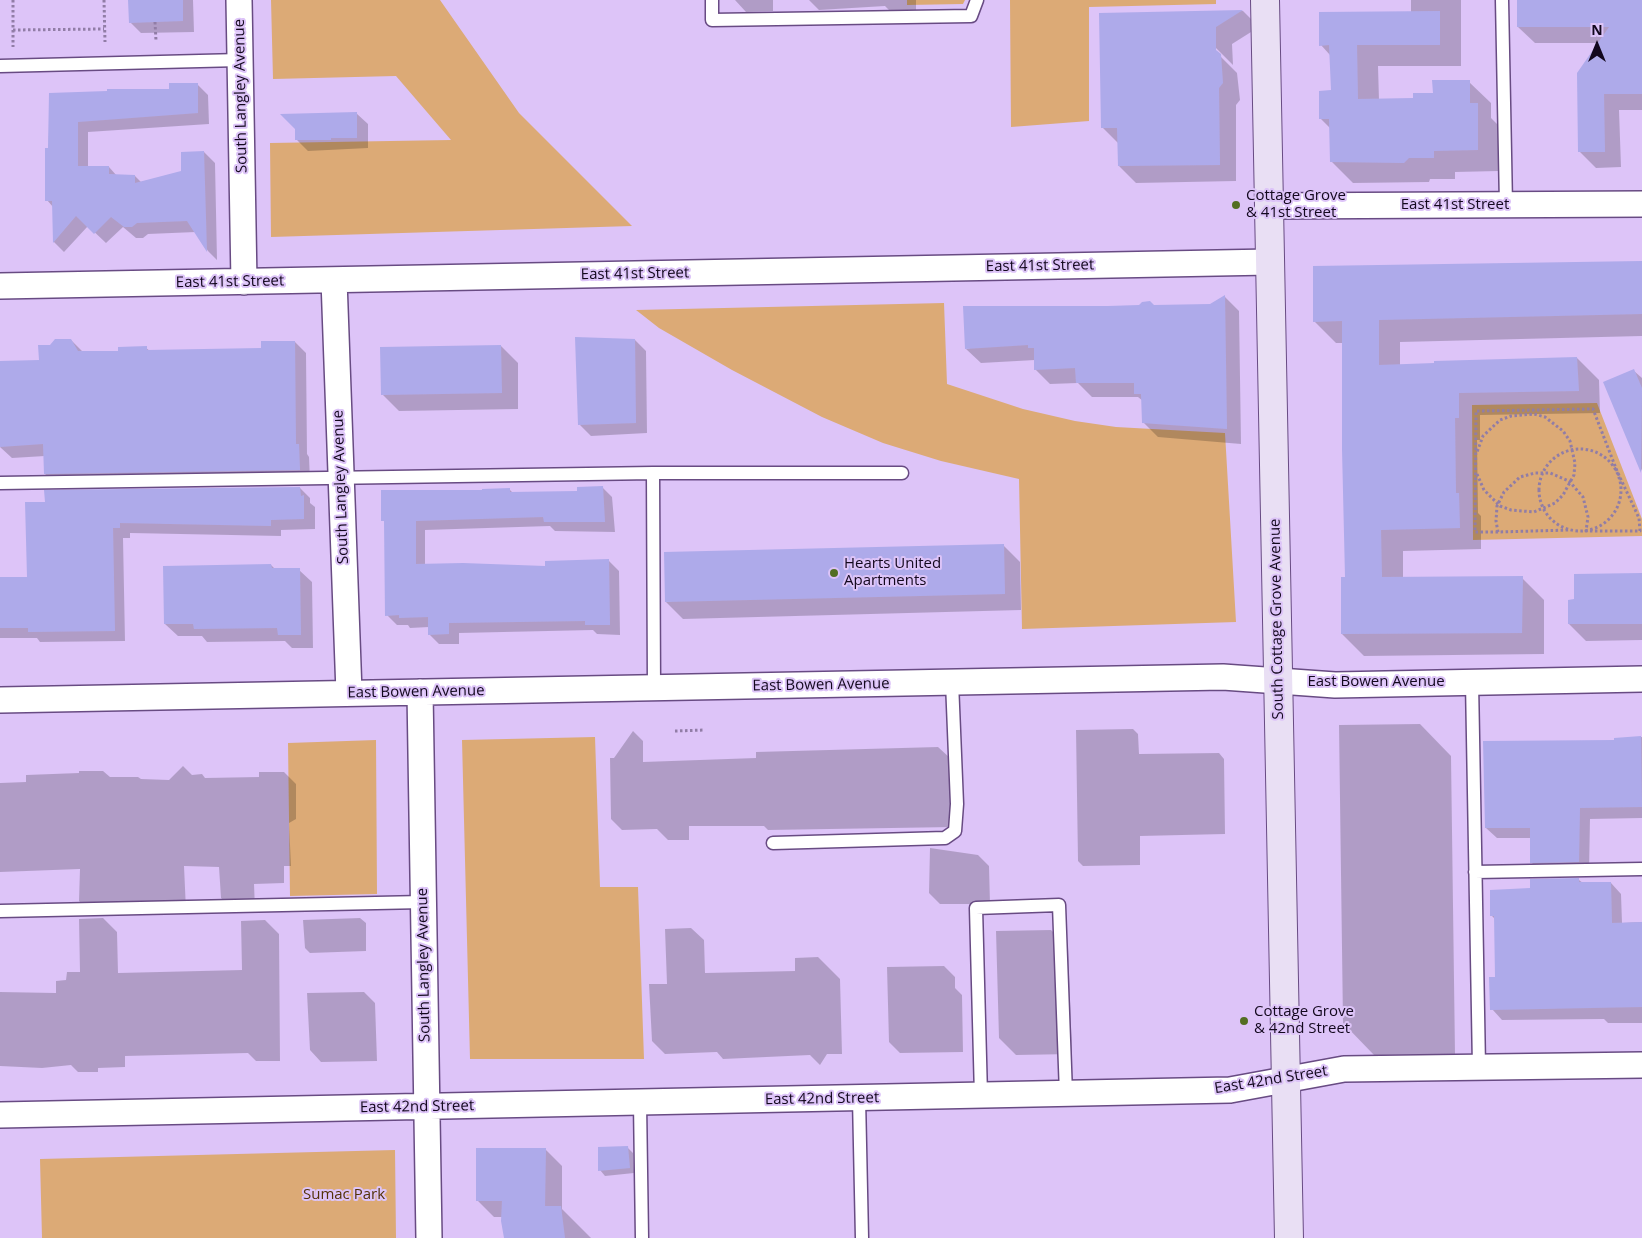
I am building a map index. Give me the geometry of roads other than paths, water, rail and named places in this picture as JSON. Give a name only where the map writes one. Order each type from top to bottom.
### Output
[{"type":"main road","name":"South Cottage Grove Avenue","points":[[1265,0],[1288,1238]]},
{"type":"street","name":"South Langley Avenue","points":[[239,0],[244,282]]},
{"type":"street","name":"East 41st Street","points":[[1269,206],[1642,204]]},
{"type":"street","name":"East 41st Street","points":[[0,286],[1270,262]]},
{"type":"street","name":"South Langley Avenue","points":[[334,280],[349,694]]},
{"type":"street","name":"East Bowen Avenue","points":[[0,700],[1223,677],[1335,685],[1642,678]]},
{"type":"street","name":"South Langley Avenue","points":[[420,692],[429,1238]]},
{"type":"street","name":"East 42nd Street","points":[[0,1116],[1230,1090],[1344,1069],[1642,1065]]},
{"type":"lane","points":[[712,0],[712,20],[971,16],[977,0]]},
{"type":"lane","points":[[1502,0],[1506,205]]},
{"type":"lane","points":[[0,66],[240,60]]},
{"type":"lane","points":[[653,473],[654,688]]},
{"type":"lane","points":[[0,483],[653,473],[902,473]]},
{"type":"lane","points":[[774,843],[944,838],[955,831],[957,804],[952,682]]},
{"type":"lane","points":[[1472,682],[1479,1067]]},
{"type":"lane","points":[[1475,872],[1642,869]]},
{"type":"lane","points":[[0,911],[423,902]]},
{"type":"lane","points":[[981,1096],[976,908],[1059,905],[1066,1094]]},
{"type":"lane","points":[[859,1098],[862,1238]]},
{"type":"lane","points":[[640,1102],[642,1238]]},
{"type":"place","name":"Cottage Grove & 41st Street","points":[[1236,205]]},
{"type":"place","name":"Hearts United Apartments","points":[[834,573]]},
{"type":"place","name":"Cottage Grove & 42nd Street","points":[[1244,1021]]},
{"type":"park label","name":"Sumac Park","points":[[344,1195]]}]
